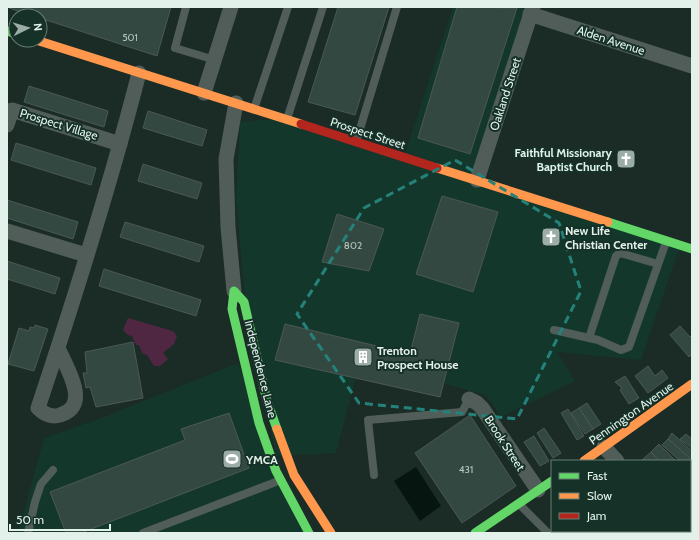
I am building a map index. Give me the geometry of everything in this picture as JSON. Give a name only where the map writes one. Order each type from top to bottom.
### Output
[{"type":"street","points":[[204,93],[231,7]]},
{"type":"street","name":"Alden Avenue","points":[[531,11],[692,66]]},
{"type":"street","name":"Oakland Street","points":[[477,180],[531,11]]},
{"type":"street","name":"Prospect Street","points":[[48,44],[692,249]]},
{"type":"street","points":[[58,348],[120,144],[139,72]]},
{"type":"street","name":"Independence Lane","points":[[236,103],[226,159],[228,227],[234,290],[232,310],[252,398],[264,438],[282,480],[309,533]]},
{"type":"street","name":"Prospect Village","points":[[7,125],[12,110],[120,144]]},
{"type":"street","points":[[7,231],[86,255]]},
{"type":"street","name":"Independence Lane","points":[[234,290],[244,302],[267,401],[294,475],[331,533]]},
{"type":"street","name":"Pennington Avenue","points":[[585,460],[692,384]]},
{"type":"street","name":"Brook Street","points":[[469,399],[477,403],[482,408],[538,490]]},
{"type":"street","points":[[604,447],[616,460]]},
{"type":"street","points":[[475,533],[551,482]]},
{"type":"lane","points":[[186,7],[175,48],[215,60]]},
{"type":"lane","points":[[254,109],[288,7]]},
{"type":"lane","points":[[287,120],[323,7]]},
{"type":"lane","points":[[356,142],[397,7]]},
{"type":"lane","points":[[554,330],[589,338],[621,350],[629,347],[666,241]]},
{"type":"lane","points":[[589,338],[616,256],[620,253],[627,253],[658,264]]},
{"type":"lane","points":[[374,475],[368,420],[462,412],[469,399]]},
{"type":"lane","points":[[28,533],[41,484],[53,470]]},
{"type":"lane","points":[[143,533],[294,475]]},
{"type":"lane","points":[[518,503],[548,533]]},
{"type":"highlighted area","points":[[455,160],[559,223],[581,291],[517,419],[359,403],[297,314],[364,208]]},
{"type":"shaded area","points":[[453,7],[533,7],[476,182],[680,246],[641,360],[557,352],[575,381],[501,417],[486,395],[360,360],[336,453],[276,456],[244,290],[236,196],[240,122],[287,118],[405,154]]},
{"type":"shaded area","points":[[128,318],[173,331],[177,336],[174,344],[163,353],[168,359],[160,366],[154,366],[147,355],[142,353],[139,345],[136,345],[132,336],[128,335],[123,330]]},
{"type":"shaded area","points":[[238,363],[305,533],[18,533],[44,438],[99,419]]},
{"type":"shaded area","points":[[416,467],[441,506],[420,521],[394,481]]},
{"type":"building","points":[[171,7],[157,56],[48,21],[48,8],[9,8]]},
{"type":"building","points":[[338,7],[389,7],[355,115],[308,102]]},
{"type":"building","points":[[457,7],[517,8],[470,154],[418,138]]},
{"type":"building","points":[[29,86],[108,111],[104,127],[24,102]]},
{"type":"building","points":[[148,111],[207,130],[202,146],[143,128]]},
{"type":"building","points":[[16,143],[96,168],[91,185],[11,160]]},
{"type":"building","points":[[143,164],[202,183],[197,199],[138,181]]},
{"type":"building","points":[[442,196],[498,212],[473,292],[416,274]]},
{"type":"building","points":[[7,200],[78,222],[73,239],[7,218]]},
{"type":"building","points":[[337,214],[384,229],[369,271],[322,262]]},
{"type":"building","points":[[125,222],[204,246],[199,262],[120,237]]},
{"type":"building","points":[[7,261],[60,278],[55,294],[7,279]]},
{"type":"building","points":[[104,269],[201,300],[196,316],[99,286]]},
{"type":"building","name":"Trenton Prospect House","points":[[420,314],[459,323],[440,397],[275,360],[285,324],[410,354]]},
{"type":"building","points":[[35,325],[48,329],[34,371],[8,364],[19,328],[29,331],[30,327],[34,328]]},
{"type":"building","points":[[680,326],[690,337],[692,335],[692,354],[689,357],[670,335]]},
{"type":"building","points":[[133,342],[143,398],[96,407],[90,387],[86,388],[83,373],[87,373],[85,352]]},
{"type":"building","points":[[648,366],[655,376],[662,370],[668,378],[648,393],[635,376]]},
{"type":"building","points":[[625,376],[639,398],[629,404],[620,390],[622,388],[615,382]]},
{"type":"building","points":[[587,403],[601,424],[593,429],[579,408]]},
{"type":"building","points":[[579,408],[593,429],[585,434],[571,413]]},
{"type":"building","points":[[568,409],[584,436],[577,440],[561,413]]},
{"type":"building","points":[[229,413],[249,468],[81,533],[66,533],[50,492],[185,440],[181,429]]},
{"type":"building","points":[[470,415],[516,486],[462,523],[415,453]]},
{"type":"building","points":[[544,428],[561,453],[553,458],[537,433]]},
{"type":"building","points":[[672,433],[692,451],[692,460],[668,439]]},
{"type":"building","points":[[686,434],[692,439],[692,448],[680,439]]},
{"type":"building","points":[[534,436],[549,461],[540,466],[524,442]]},
{"type":"building","points":[[668,439],[692,460],[691,462],[691,460],[679,460],[662,445]]},
{"type":"building","points":[[659,444],[675,460],[659,460],[651,452]]},
{"type":"building","points":[[651,452],[659,460],[642,460]]},
{"type":"traffic: fast","points":[[608,222],[692,249]]},
{"type":"traffic: fast","points":[[277,429],[267,401],[244,302],[234,291],[232,309],[259,423],[276,471],[309,533]]},
{"type":"traffic: fast","points":[[475,533],[551,482]]},
{"type":"traffic: slow","points":[[48,44],[301,124]]},
{"type":"traffic: slow","points":[[437,168],[608,222]]},
{"type":"traffic: slow","points":[[585,460],[692,384]]},
{"type":"traffic: slow","points":[[277,429],[294,475],[331,533]]},
{"type":"traffic: jam","points":[[301,124],[437,168]]},
{"type":"place","name":"Faithful Missionary Baptist Church","points":[[626,159]]},
{"type":"place","name":"New Life Christian Center","points":[[551,237]]},
{"type":"place","name":"Trenton Prospect House","points":[[363,357]]},
{"type":"place","name":"YMCA","points":[[232,459]]}]
